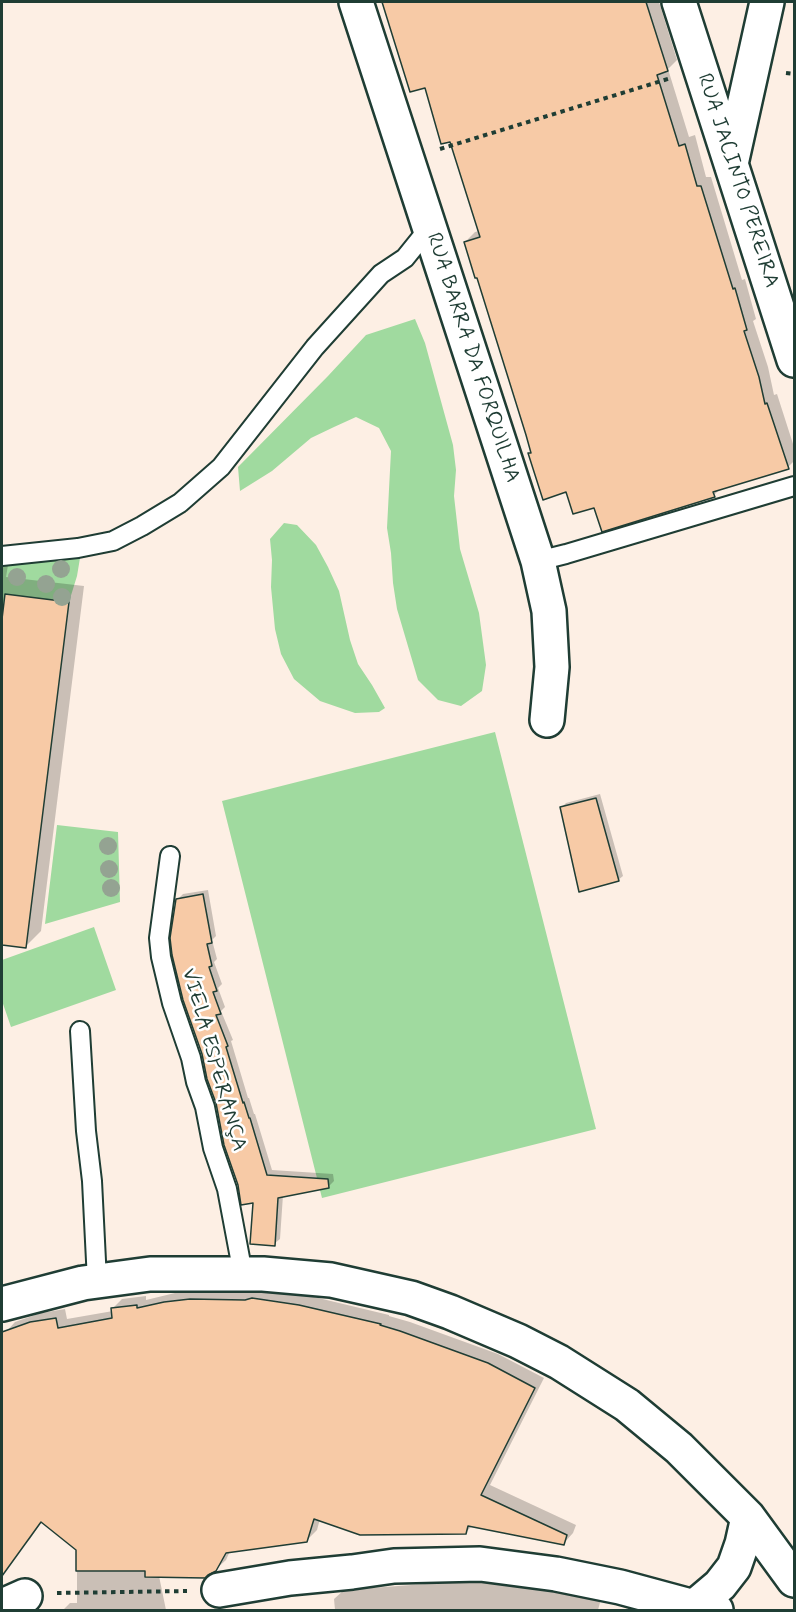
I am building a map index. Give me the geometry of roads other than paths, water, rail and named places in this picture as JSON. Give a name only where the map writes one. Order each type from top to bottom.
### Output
[{"type":"street","name":"RUA BARRA DA FORQUILHA","points":[[356,2],[538,561],[549,611],[552,667],[547,720]]},
{"type":"street","name":"RUA JACINTO PEREIRA","points":[[679,2],[795,360]]},
{"type":"street","points":[[731,164],[767,2]]},
{"type":"street","points":[[2,1304],[83,1283],[150,1274],[263,1274],[331,1280],[411,1298],[518,1341],[559,1362],[627,1406],[678,1448],[748,1516],[795,1580]]},
{"type":"street","points":[[219,1590],[290,1578],[394,1566],[480,1564],[620,1587],[705,1609],[734,1567],[748,1516]]},
{"type":"lane","points":[[2,556],[78,549],[113,542],[180,503],[221,467],[315,347],[381,274],[405,258],[430,228]]},
{"type":"lane","points":[[538,561],[795,486]]},
{"type":"lane","name":"VIELA ESPERANÇA","points":[[170,856],[159,938],[161,957],[195,1082],[205,1107],[213,1148],[227,1189],[243,1274]]},
{"type":"lane","points":[[80,1031],[97,1281]]}]
